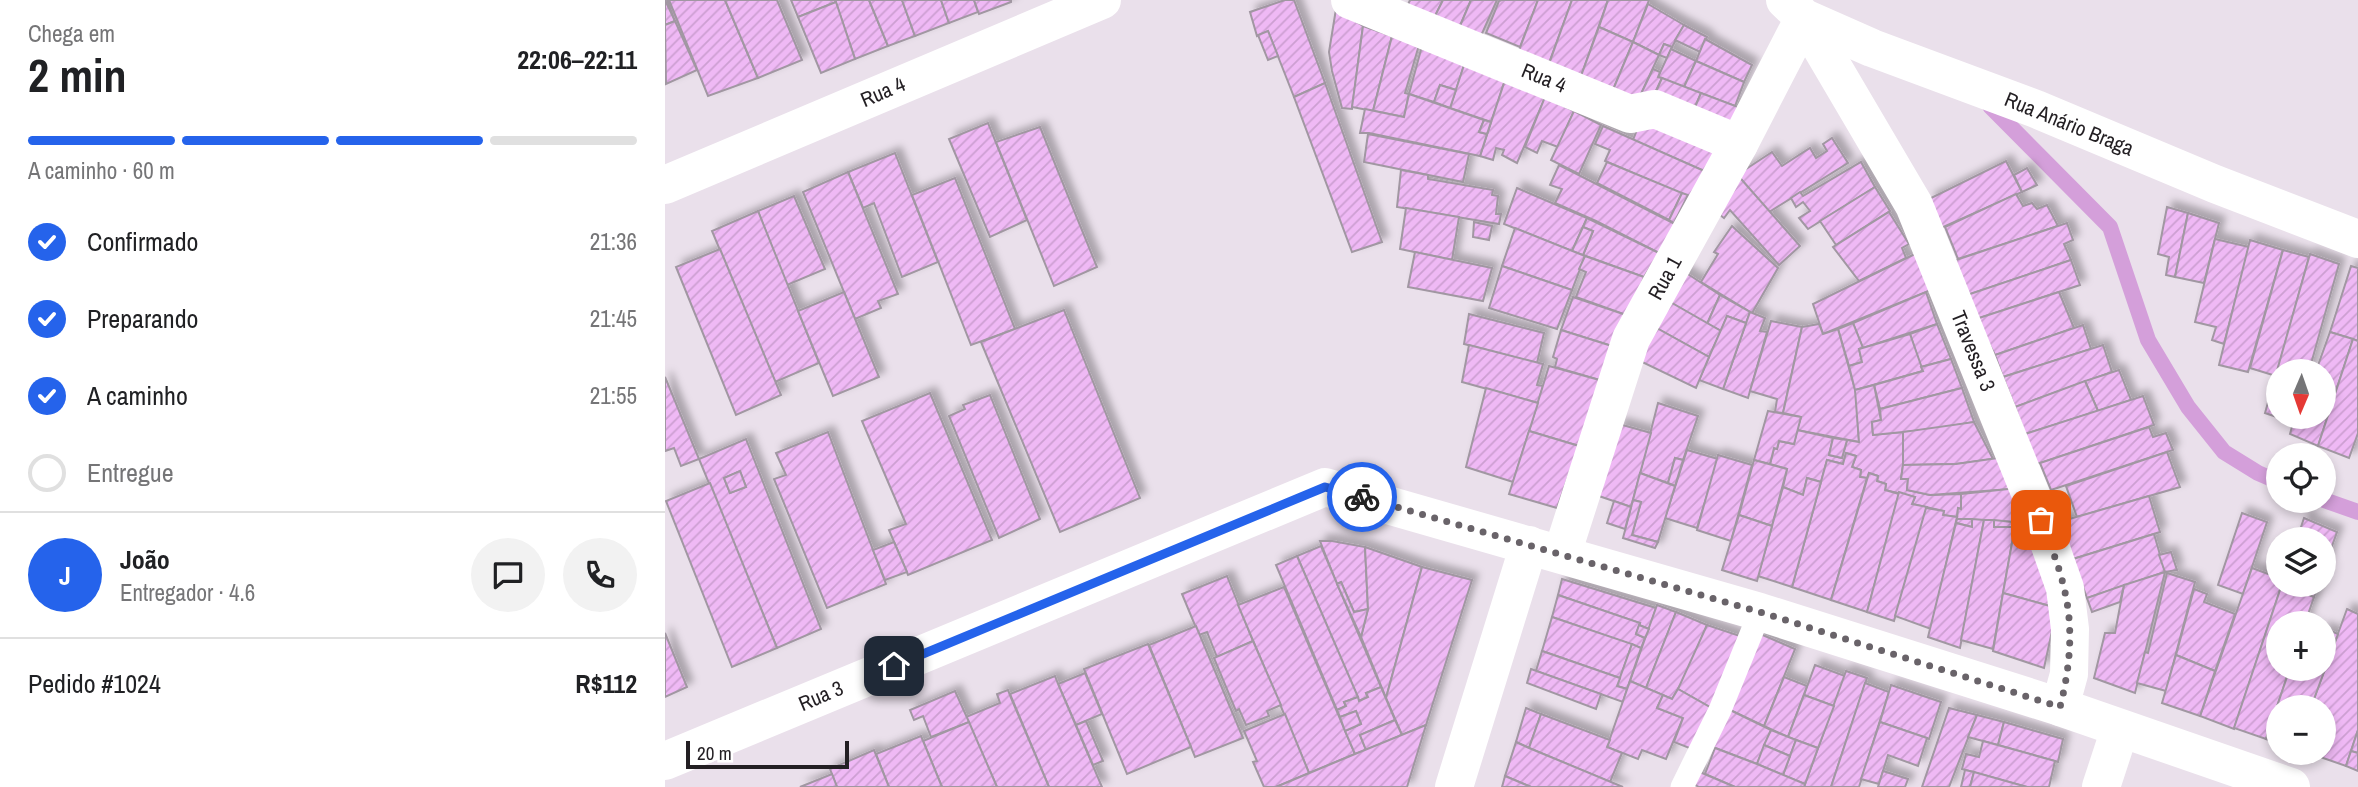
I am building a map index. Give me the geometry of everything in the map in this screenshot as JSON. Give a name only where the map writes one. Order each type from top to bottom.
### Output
[{"type":"street","name":"Rua 4","points":[[665,185],[1102,0]]},
{"type":"street","name":"Rua 4","points":[[1350,0],[1630,114],[1655,109],[1739,144]]},
{"type":"street","name":"Rua 1","points":[[1454,787],[1545,549],[1631,339],[1739,144],[1795,9]]},
{"type":"street","name":"Rua Anário Braga","points":[[1795,9],[1873,48],[2036,109],[2215,184],[2358,239]]},
{"type":"street","name":"Travessa 3","points":[[1795,9],[1914,205],[2041,520],[2064,588],[2070,629],[2069,674],[2060,707]]},
{"type":"street","name":"Rua 3","points":[[665,761],[1325,487],[1545,549]]},
{"type":"street","points":[[1545,549],[1760,612],[2060,707],[2291,787]]},
{"type":"street","points":[[2101,787],[2120,729]]},
{"type":"lane","points":[[1682,787],[1720,710],[1760,612]]},
{"type":"building","points":[[665,0],[675,21],[665,25]]},
{"type":"building","points":[[667,0],[690,52],[688,55]]},
{"type":"building","points":[[669,0],[725,0],[758,78],[708,96]]},
{"type":"building","points":[[725,0],[777,0],[802,60],[758,78]]},
{"type":"building","points":[[791,0],[835,0],[836,2],[798,17]]},
{"type":"building","points":[[835,0],[869,0],[888,46],[855,59]]},
{"type":"building","points":[[869,0],[902,0],[915,36],[888,46]]},
{"type":"building","points":[[902,0],[941,0],[949,23],[915,36]]},
{"type":"building","points":[[941,0],[974,0],[978,12],[949,23]]},
{"type":"building","points":[[974,0],[1011,0],[1011,2],[979,14]]},
{"type":"building","points":[[1285,0],[1294,0],[1325,83],[1294,97],[1268,31],[1257,36],[1250,12]]},
{"type":"building","points":[[1410,0],[1443,0],[1431,24],[1404,14]]},
{"type":"building","points":[[1443,0],[1471,0],[1457,33],[1432,22]]},
{"type":"building","points":[[1471,0],[1497,0],[1480,38],[1457,33]]},
{"type":"building","points":[[1538,0],[1520,47],[1486,33],[1499,1]]},
{"type":"building","points":[[1538,0],[1572,0],[1545,74],[1515,61]]},
{"type":"building","points":[[1572,0],[1608,0],[1581,76],[1549,64]]},
{"type":"building","points":[[1608,0],[1649,0],[1633,42],[1599,27]]},
{"type":"building","points":[[836,2],[855,59],[821,73],[798,17]]},
{"type":"building","points":[[1648,4],[1684,25],[1672,47],[1664,44],[1659,55],[1633,42]]},
{"type":"building","points":[[1336,9],[1363,26],[1352,109],[1342,108],[1332,71],[1329,52]]},
{"type":"building","points":[[675,21],[697,70],[666,84],[665,25]]},
{"type":"building","points":[[1684,25],[1707,37],[1700,52],[1675,40]]},
{"type":"building","points":[[1363,26],[1392,36],[1373,111],[1352,107]]},
{"type":"building","points":[[1599,27],[1633,42],[1610,97],[1581,76]]},
{"type":"building","points":[[1268,31],[1278,56],[1268,60],[1258,35]]},
{"type":"building","points":[[1392,36],[1419,45],[1405,93],[1409,94],[1404,117],[1373,111]]},
{"type":"building","points":[[1705,39],[1752,65],[1744,82],[1696,61]]},
{"type":"building","points":[[1633,42],[1659,55],[1640,96],[1610,97]]},
{"type":"building","points":[[1664,44],[1672,47],[1667,58],[1659,55]]},
{"type":"building","points":[[1422,46],[1465,62],[1456,90],[1440,85],[1434,102],[1409,94]]},
{"type":"building","points":[[1671,49],[1696,61],[1684,87],[1658,77]]},
{"type":"building","points":[[1696,61],[1744,82],[1735,106],[1684,87]]},
{"type":"building","points":[[1465,62],[1506,77],[1491,122],[1450,108]]},
{"type":"building","points":[[1653,69],[1660,72],[1658,77],[1662,78],[1651,101],[1640,96]]},
{"type":"building","points":[[1506,77],[1547,93],[1517,163],[1502,155],[1504,150],[1496,148],[1493,160],[1480,156]]},
{"type":"building","points":[[1662,78],[1701,93],[1690,119],[1651,103]]},
{"type":"building","points":[[1325,83],[1382,242],[1352,252],[1294,97]]},
{"type":"building","points":[[1440,85],[1456,90],[1450,108],[1434,102]]},
{"type":"building","points":[[1701,93],[1738,107],[1728,136],[1690,119]]},
{"type":"building","points":[[1409,94],[1484,120],[1479,132],[1487,134],[1480,156],[1360,133],[1365,109],[1404,117]]},
{"type":"building","points":[[1545,97],[1574,111],[1558,147],[1542,141],[1537,153],[1525,147]]},
{"type":"building","points":[[1574,111],[1601,125],[1579,174],[1551,160]]},
{"type":"building","points":[[1484,120],[1491,122],[1487,134],[1479,132]]},
{"type":"building","points":[[1641,120],[1725,143],[1711,174],[1633,140]]},
{"type":"building","points":[[988,123],[1027,220],[990,237],[949,139]]},
{"type":"building","points":[[1603,126],[1711,174],[1698,201],[1605,161],[1610,150],[1595,144]]},
{"type":"building","points":[[1040,127],[1097,267],[1054,286],[996,142]]},
{"type":"building","points":[[1368,134],[1469,154],[1463,182],[1364,162]]},
{"type":"building","points":[[1832,138],[1848,163],[1769,212],[1734,171],[1743,171],[1772,152],[1782,166],[1810,148],[1816,158],[1827,151],[1823,144]]},
{"type":"building","points":[[895,153],[938,262],[902,277],[874,203],[863,208],[848,172]]},
{"type":"building","points":[[2006,161],[2022,192],[1941,228],[1929,199]]},
{"type":"building","points":[[1607,162],[1682,193],[1669,220],[1597,183]]},
{"type":"building","points":[[1861,162],[1875,187],[1808,229],[1799,218],[1810,211],[1803,202],[1796,207],[1791,198],[1800,192],[1803,196]]},
{"type":"building","points":[[1559,165],[1675,224],[1659,253],[1555,203],[1562,189],[1550,185]]},
{"type":"building","points":[[2027,168],[2037,185],[2022,192],[2014,175]]},
{"type":"building","points":[[1401,170],[1428,175],[1428,179],[1493,190],[1492,195],[1498,196],[1496,214],[1501,214],[1499,224],[1397,207]]},
{"type":"building","points":[[1734,171],[1800,246],[1779,265],[1730,210],[1724,218],[1720,215]]},
{"type":"building","points":[[848,172],[898,294],[878,301],[881,308],[855,319],[803,192]]},
{"type":"building","points":[[955,178],[1015,329],[971,345],[912,195]]},
{"type":"building","points":[[1875,187],[1890,211],[1836,245],[1820,221]]},
{"type":"building","points":[[1517,188],[1587,218],[1572,251],[1504,224]]},
{"type":"building","points":[[1682,193],[1688,195],[1674,223],[1669,220]]},
{"type":"building","points":[[2016,194],[2023,206],[2032,203],[2037,209],[2047,205],[2058,226],[1958,259],[1945,227]]},
{"type":"building","points":[[794,196],[825,269],[787,285],[758,211]]},
{"type":"building","points":[[2167,207],[2188,213],[2175,277],[2166,275],[2169,257],[2158,254]]},
{"type":"building","points":[[1406,208],[1459,217],[1452,260],[1400,249]]},
{"type":"building","points":[[758,211],[819,363],[775,382],[712,231]]},
{"type":"building","points":[[1889,212],[1909,244],[1902,248],[1906,258],[1859,281],[1833,247]]},
{"type":"building","points":[[2188,213],[2219,223],[2204,283],[2175,277]]},
{"type":"building","points":[[1587,218],[1659,253],[1644,277],[1583,255],[1593,231],[1583,227]]},
{"type":"building","points":[[1474,222],[1492,226],[1489,240],[1473,237]]},
{"type":"building","points":[[2067,223],[2073,240],[2064,244],[2071,260],[1967,295],[1953,261]]},
{"type":"building","points":[[1732,226],[1778,268],[1752,313],[1701,282],[1718,254],[1714,252]]},
{"type":"building","points":[[1583,227],[1593,231],[1583,255],[1572,251]]},
{"type":"building","points":[[1515,228],[1585,256],[1572,290],[1502,266]]},
{"type":"building","points":[[2215,239],[2249,247],[2224,344],[2212,340],[2216,327],[2195,322]]},
{"type":"building","points":[[2250,240],[2283,250],[2248,372],[2219,365]]},
{"type":"building","points":[[720,249],[781,395],[736,415],[676,267]]},
{"type":"building","points":[[2283,250],[2309,257],[2281,359],[2266,359],[2266,373],[2250,368]]},
{"type":"building","points":[[1415,252],[1492,268],[1483,301],[1408,287]]},
{"type":"building","points":[[1917,253],[1931,290],[1823,334],[1813,304]]},
{"type":"building","points":[[2310,254],[2339,264],[2312,359],[2280,359]]},
{"type":"building","points":[[1585,256],[1644,277],[1629,316],[1576,297],[1586,272],[1579,269]]},
{"type":"building","points":[[2071,260],[2080,285],[1976,319],[1967,295]]},
{"type":"building","points":[[1502,266],[1572,290],[1557,329],[1489,308]]},
{"type":"building","points":[[2351,266],[2358,268],[2358,341],[2330,332]]},
{"type":"building","points":[[1677,267],[1720,295],[1707,324],[1665,299]]},
{"type":"building","points":[[844,292],[879,377],[833,396],[798,311]]},
{"type":"building","points":[[1926,292],[1937,324],[1863,348],[1853,323]]},
{"type":"building","points":[[2059,292],[2074,328],[1995,355],[1976,319]]},
{"type":"building","points":[[1720,295],[1750,312],[1746,323],[1727,316],[1721,331],[1707,324]]},
{"type":"building","points":[[1573,297],[1629,316],[1615,347],[1561,330]]},
{"type":"building","points":[[1665,299],[1721,331],[1709,357],[1653,326]]},
{"type":"building","points":[[1064,310],[1140,498],[1060,532],[981,342]]},
{"type":"building","points":[[1750,312],[1765,318],[1760,331],[1767,332],[1748,398],[1723,389]]},
{"type":"building","points":[[1469,314],[1544,333],[1537,363],[1464,344]]},
{"type":"building","points":[[1727,316],[1746,323],[1723,389],[1699,380]]},
{"type":"building","points":[[1771,321],[1802,327],[1783,413],[1775,412],[1777,399],[1750,391]]},
{"type":"building","points":[[1853,323],[1863,348],[1859,349],[1862,362],[1849,366],[1838,329]]},
{"type":"building","points":[[1819,324],[1823,334],[1838,329],[1856,393],[1859,442],[1797,430],[1801,417],[1783,413],[1802,327]]},
{"type":"building","points":[[1937,324],[1951,359],[1921,367],[1910,334]]},
{"type":"building","points":[[2083,325],[2091,349],[2003,377],[1995,355]]},
{"type":"building","points":[[1653,326],[1709,357],[1696,388],[1638,360]]},
{"type":"building","points":[[1561,330],[1615,347],[1603,381],[1555,367],[1557,359],[1553,357]]},
{"type":"building","points":[[2330,332],[2353,339],[2336,391],[2336,359],[2320,359]]},
{"type":"building","points":[[1910,334],[1923,371],[1855,390],[1849,366],[1862,362],[1859,349]]},
{"type":"building","points":[[2353,339],[2358,341],[2358,433],[2349,458],[2336,453],[2336,443],[2319,443],[2324,429],[2336,429],[2336,391]]},
{"type":"building","points":[[1469,345],[1543,364],[1537,385],[1543,386],[1538,403],[1462,382]]},
{"type":"building","points":[[2103,345],[2112,372],[2015,407],[2003,377]]},
{"type":"building","points":[[1951,359],[1962,388],[1880,409],[1874,385],[1923,371],[1921,367]]},
{"type":"building","points":[[1549,366],[1603,381],[1579,446],[1529,431]]},
{"type":"building","points":[[2119,370],[2131,400],[2098,411],[2085,381]]},
{"type":"building","points":[[665,377],[699,459],[681,466],[674,448],[665,451]]},
{"type":"building","points":[[2085,381],[2098,411],[2025,434],[2015,407]]},
{"type":"building","points":[[1874,385],[1881,420],[1872,422],[1873,435],[1903,432],[1901,479],[1908,479],[1907,490],[1930,495],[1961,494],[1961,509],[1958,508],[1957,517],[1943,515],[1944,511],[1912,504],[1915,497],[1885,490],[1886,484],[1877,481],[1878,476],[1869,473],[1867,478],[1860,477],[1861,470],[1852,467],[1856,456],[1846,453],[1843,464],[1827,460],[1821,482],[1807,478],[1803,495],[1783,487],[1787,469],[1770,464],[1774,448],[1777,449],[1779,441],[1794,444],[1797,430],[1833,438],[1829,455],[1842,458],[1847,440],[1859,442],[1855,390]]},
{"type":"building","points":[[1486,388],[1538,403],[1513,482],[1466,467]]},
{"type":"building","points":[[1962,388],[1974,422],[1873,435],[1872,422],[1881,420],[1880,409]]},
{"type":"building","points":[[930,393],[992,540],[908,575],[889,530],[906,524],[862,421]]},
{"type":"building","points":[[990,395],[1040,519],[999,538],[949,416],[965,409],[963,405]]},
{"type":"building","points":[[2143,396],[2154,425],[2037,464],[2025,434]]},
{"type":"building","points":[[1658,403],[1698,416],[1683,460],[1675,458],[1668,483],[1640,473]]},
{"type":"building","points":[[1768,411],[1801,417],[1794,444],[1779,441],[1777,449],[1774,448],[1770,464],[1754,460]]},
{"type":"building","points":[[1974,422],[1993,459],[1956,464],[1903,465],[1903,432]]},
{"type":"building","points":[[1619,424],[1651,433],[1631,507],[1596,495]]},
{"type":"building","points":[[2149,427],[2153,437],[2166,433],[2173,450],[2051,490],[2040,463]]},
{"type":"building","points":[[2291,429],[2324,429],[2319,443],[2311,443],[2290,434]]},
{"type":"building","points":[[1529,431],[1579,446],[1557,508],[1509,494]]},
{"type":"building","points":[[828,432],[886,584],[827,608],[774,479],[786,475],[776,453]]},
{"type":"building","points":[[1833,438],[1847,440],[1842,458],[1829,455]]},
{"type":"building","points":[[746,439],[821,629],[777,648],[699,459]],"holes":[[[740,471],[746,487],[730,493],[724,478]]]},
{"type":"building","points":[[1687,450],[1718,459],[1697,528],[1665,518]]},
{"type":"building","points":[[2167,452],[2180,487],[2077,517],[2066,486]]},
{"type":"building","points":[[1846,453],[1856,456],[1852,467],[1861,470],[1860,477],[1867,478],[1831,600],[1792,587],[1827,460],[1843,464]]},
{"type":"building","points":[[1718,455],[1752,465],[1731,541],[1697,530]]},
{"type":"building","points":[[2005,457],[2011,489],[1930,495],[1907,490],[1908,479],[1901,479],[1903,465],[1956,464]]},
{"type":"building","points":[[1675,458],[1683,460],[1675,486],[1668,483]]},
{"type":"building","points":[[1754,460],[1787,469],[1772,526],[1739,515]]},
{"type":"building","points":[[740,471],[746,487],[730,493],[724,478]]},
{"type":"building","points":[[1640,473],[1675,486],[1658,542],[1632,535],[1641,502],[1633,500]]},
{"type":"building","points":[[1869,473],[1878,476],[1877,481],[1886,484],[1885,490],[1899,494],[1867,612],[1831,600]]},
{"type":"building","points":[[1807,478],[1821,482],[1792,587],[1758,576],[1783,487],[1803,495]]},
{"type":"building","points":[[710,483],[777,648],[732,667],[666,501]]},
{"type":"building","points":[[2018,488],[2027,532],[2014,532],[2012,522],[1957,519],[1958,508],[1961,509],[1961,494]]},
{"type":"building","points":[[1899,492],[1915,497],[1912,504],[1927,507],[1894,621],[1867,612]]},
{"type":"building","points":[[2149,496],[2160,532],[2073,559],[2059,522]]},
{"type":"building","points":[[1633,500],[1641,502],[1632,535],[1658,542],[1655,548],[1623,538]]},
{"type":"building","points":[[1614,501],[1631,507],[1625,529],[1607,523]]},
{"type":"building","points":[[1926,508],[1944,511],[1943,515],[1957,517],[1931,629],[1895,616]]},
{"type":"building","points":[[2242,513],[2267,522],[2243,594],[2218,585]]},
{"type":"building","points":[[1739,515],[1772,526],[1757,581],[1722,570]]},
{"type":"building","points":[[2304,518],[2325,527],[2301,527]]},
{"type":"building","points":[[1957,519],[1972,519],[1972,527],[1956,523]]},
{"type":"building","points":[[1972,519],[1984,520],[1960,648],[1928,637],[1956,523],[1972,527]]},
{"type":"building","points":[[1984,520],[1994,520],[1994,527],[2013,527],[2014,532],[1993,649],[1961,640]]},
{"type":"building","points":[[1994,520],[2012,522],[2013,527],[1994,527]]},
{"type":"building","points":[[2014,532],[2027,532],[2057,608],[2003,593]]},
{"type":"building","points":[[2154,534],[2165,572],[2087,598],[2073,559]]},
{"type":"building","points":[[1320,541],[1365,547],[1368,609],[1354,612],[1341,582],[1337,584]]},
{"type":"building","points":[[894,542],[907,572],[885,580],[873,550]]},
{"type":"building","points":[[1321,546],[1381,687],[1366,693],[1368,697],[1359,701],[1297,556]]},
{"type":"building","points":[[1365,547],[1422,567],[1386,698],[1361,637],[1368,609]]},
{"type":"building","points":[[2171,552],[2177,570],[2165,572],[2159,555]]},
{"type":"building","points":[[1297,556],[1358,697],[1344,702],[1346,706],[1337,710],[1276,565]]},
{"type":"building","points":[[1422,567],[1472,580],[1426,725],[1402,735],[1386,698]]},
{"type":"building","points":[[2252,568],[2266,573],[2266,597],[2278,597],[2273,611],[2266,611],[2266,632],[2234,729],[2200,716]]},
{"type":"building","points":[[2165,572],[2135,693],[2094,678],[2105,633],[2115,633],[2124,585]]},
{"type":"building","points":[[2167,573],[2195,582],[2166,691],[2137,683],[2145,652],[2148,653]]},
{"type":"building","points":[[1227,576],[1253,641],[1217,657],[1207,632],[1199,635],[1182,594]]},
{"type":"building","points":[[1562,579],[1656,608],[1649,629],[1639,625],[1640,623],[1558,595]]},
{"type":"building","points":[[1341,582],[1354,612],[1368,609],[1361,637],[1337,584]]},
{"type":"building","points":[[2124,585],[2120,602],[2092,612],[2087,598]]},
{"type":"building","points":[[1284,587],[1355,754],[1309,773],[1238,605]]},
{"type":"building","points":[[2194,589],[2207,594],[2204,602],[2235,614],[2215,671],[2176,655]]},
{"type":"building","points":[[2003,593],[2057,608],[2044,668],[1993,651]]},
{"type":"building","points":[[1558,595],[1640,623],[1636,634],[1645,638],[1641,648],[1552,617]]},
{"type":"building","points":[[2278,597],[2314,597],[2309,611],[2273,611]]},
{"type":"building","points":[[1657,605],[1676,612],[1646,688],[1630,681]]},
{"type":"building","points":[[2347,609],[2358,614],[2358,730],[2346,766],[2336,762],[2336,695],[2315,695],[2321,681],[2336,681],[2336,639]]},
{"type":"building","points":[[1676,612],[1707,625],[1685,677],[1672,699],[1646,688]]},
{"type":"building","points":[[1552,617],[1632,644],[1620,678],[1542,651]]},
{"type":"building","points":[[1639,625],[1649,629],[1645,638],[1636,634]]},
{"type":"building","points":[[1707,625],[1746,638],[1715,710],[1678,689]]},
{"type":"building","points":[[1196,626],[1243,738],[1195,757],[1149,645]]},
{"type":"building","points":[[2266,632],[2266,681],[2286,681],[2281,695],[2266,695],[2266,739],[2234,728]]},
{"type":"building","points":[[665,633],[687,687],[665,697]]},
{"type":"building","points":[[1758,633],[1795,649],[1764,726],[1728,709]]},
{"type":"building","points":[[1253,641],[1281,705],[1267,711],[1269,716],[1246,725],[1239,709],[1236,711],[1214,658]]},
{"type":"building","points":[[1148,644],[1191,747],[1127,774],[1084,669]]},
{"type":"building","points":[[1632,644],[1641,648],[1627,689],[1617,686]]},
{"type":"building","points":[[1542,651],[1620,678],[1617,686],[1627,689],[1623,702],[1536,671]]},
{"type":"building","points":[[2176,655],[2215,671],[2200,716],[2162,703]]},
{"type":"building","points":[[1815,665],[1845,676],[1834,706],[1804,695]]},
{"type":"building","points":[[1531,669],[1601,694],[1596,709],[1527,683]]},
{"type":"building","points":[[1846,671],[1867,678],[1831,787],[1804,787]]},
{"type":"building","points":[[1085,673],[1102,714],[1076,725],[1058,684]]},
{"type":"building","points":[[1055,676],[1102,787],[1049,787],[1010,694]]},
{"type":"building","points":[[1784,677],[1807,686],[1788,737],[1764,726]]},
{"type":"building","points":[[1630,681],[1663,695],[1657,708],[1683,718],[1666,759],[1642,750],[1638,759],[1607,747]]},
{"type":"building","points":[[2286,681],[2321,681],[2315,695],[2281,695]]},
{"type":"building","points":[[1865,683],[1889,692],[1859,787],[1831,787]]},
{"type":"building","points":[[1891,685],[1941,702],[1929,739],[1880,722]]},
{"type":"building","points":[[1381,687],[1395,720],[1360,735],[1366,750],[1355,754],[1345,731],[1361,724],[1356,711],[1340,717],[1337,710],[1346,706],[1344,702],[1358,697],[1359,701],[1368,697],[1366,693]]},
{"type":"building","points":[[1678,689],[1715,710],[1697,751],[1674,742],[1683,718],[1657,708],[1663,695],[1672,699]]},
{"type":"building","points":[[1008,690],[1049,787],[997,787],[966,717],[1000,703],[997,694]]},
{"type":"building","points":[[955,691],[969,722],[931,737],[923,716],[914,720],[910,710]]},
{"type":"building","points":[[1804,695],[1834,706],[1818,748],[1788,737]]},
{"type":"building","points":[[1526,708],[1541,714],[1529,748],[1516,742]]},
{"type":"building","points":[[1949,708],[1977,715],[1949,787],[1922,787]]},
{"type":"building","points":[[1728,709],[1771,730],[1757,764],[1705,744]]},
{"type":"building","points":[[1356,711],[1361,724],[1345,731],[1340,717]]},
{"type":"building","points":[[1285,714],[1309,773],[1276,787],[1264,787],[1253,762],[1257,761],[1244,731]]},
{"type":"building","points":[[1541,714],[1610,740],[1607,747],[1622,753],[1610,782],[1529,748]]},
{"type":"building","points":[[1977,715],[2004,722],[1998,745],[1968,737]]},
{"type":"building","points":[[1395,720],[1402,735],[1366,750],[1360,735]]},
{"type":"building","points":[[1086,721],[1103,761],[1093,765],[1076,725]]},
{"type":"building","points":[[969,722],[997,787],[942,787],[923,741]]},
{"type":"building","points":[[1880,722],[1927,738],[1918,766],[1888,755],[1879,784],[1861,779]]},
{"type":"building","points":[[2004,722],[2063,739],[2058,762],[1998,745]]},
{"type":"building","points":[[1426,725],[1407,787],[1276,787],[1355,754]]},
{"type":"building","points":[[1771,730],[1796,740],[1790,756],[1764,745]]},
{"type":"building","points":[[2358,730],[2358,753],[2351,751]]},
{"type":"building","points":[[921,736],[942,787],[889,787],[876,754]]},
{"type":"building","points":[[1796,740],[1818,748],[1805,784],[1783,775]]},
{"type":"building","points":[[1983,741],[2055,761],[2049,787],[2027,787],[1962,769],[1966,754],[1979,757]]},
{"type":"building","points":[[1516,742],[1623,787],[1531,787],[1505,776]]},
{"type":"building","points":[[1764,745],[1790,756],[1783,775],[1757,764]]},
{"type":"building","points":[[1715,748],[1805,784],[1804,787],[1735,787],[1705,774]]},
{"type":"building","points":[[874,750],[889,787],[837,787],[830,769]]},
{"type":"building","points":[[2351,751],[2358,753],[2358,771],[2346,766]]},
{"type":"building","points":[[1695,770],[1735,787],[1699,787],[1690,782]]},
{"type":"building","points":[[1965,770],[1974,772],[1970,787],[1961,787]]},
{"type":"building","points":[[1883,771],[1908,779],[1905,787],[1878,787]]},
{"type":"building","points":[[1974,772],[2027,787],[1970,787]]},
{"type":"building","points":[[832,774],[837,787],[800,787]]},
{"type":"building","points":[[1505,776],[1531,787],[1502,787]]},
{"type":"waterway","points":[[1990,106],[2110,227],[2148,340],[2188,407],[2224,452],[2266,476]]},
{"type":"waterway","points":[[2336,504],[2358,512]]},
{"type":"way so far","points":[[1362,497],[1760,612],[2060,707],[2069,674],[2070,629],[2064,588],[2041,520]]},
{"type":"route","points":[[894,666],[1325,487],[1362,497]]}]
